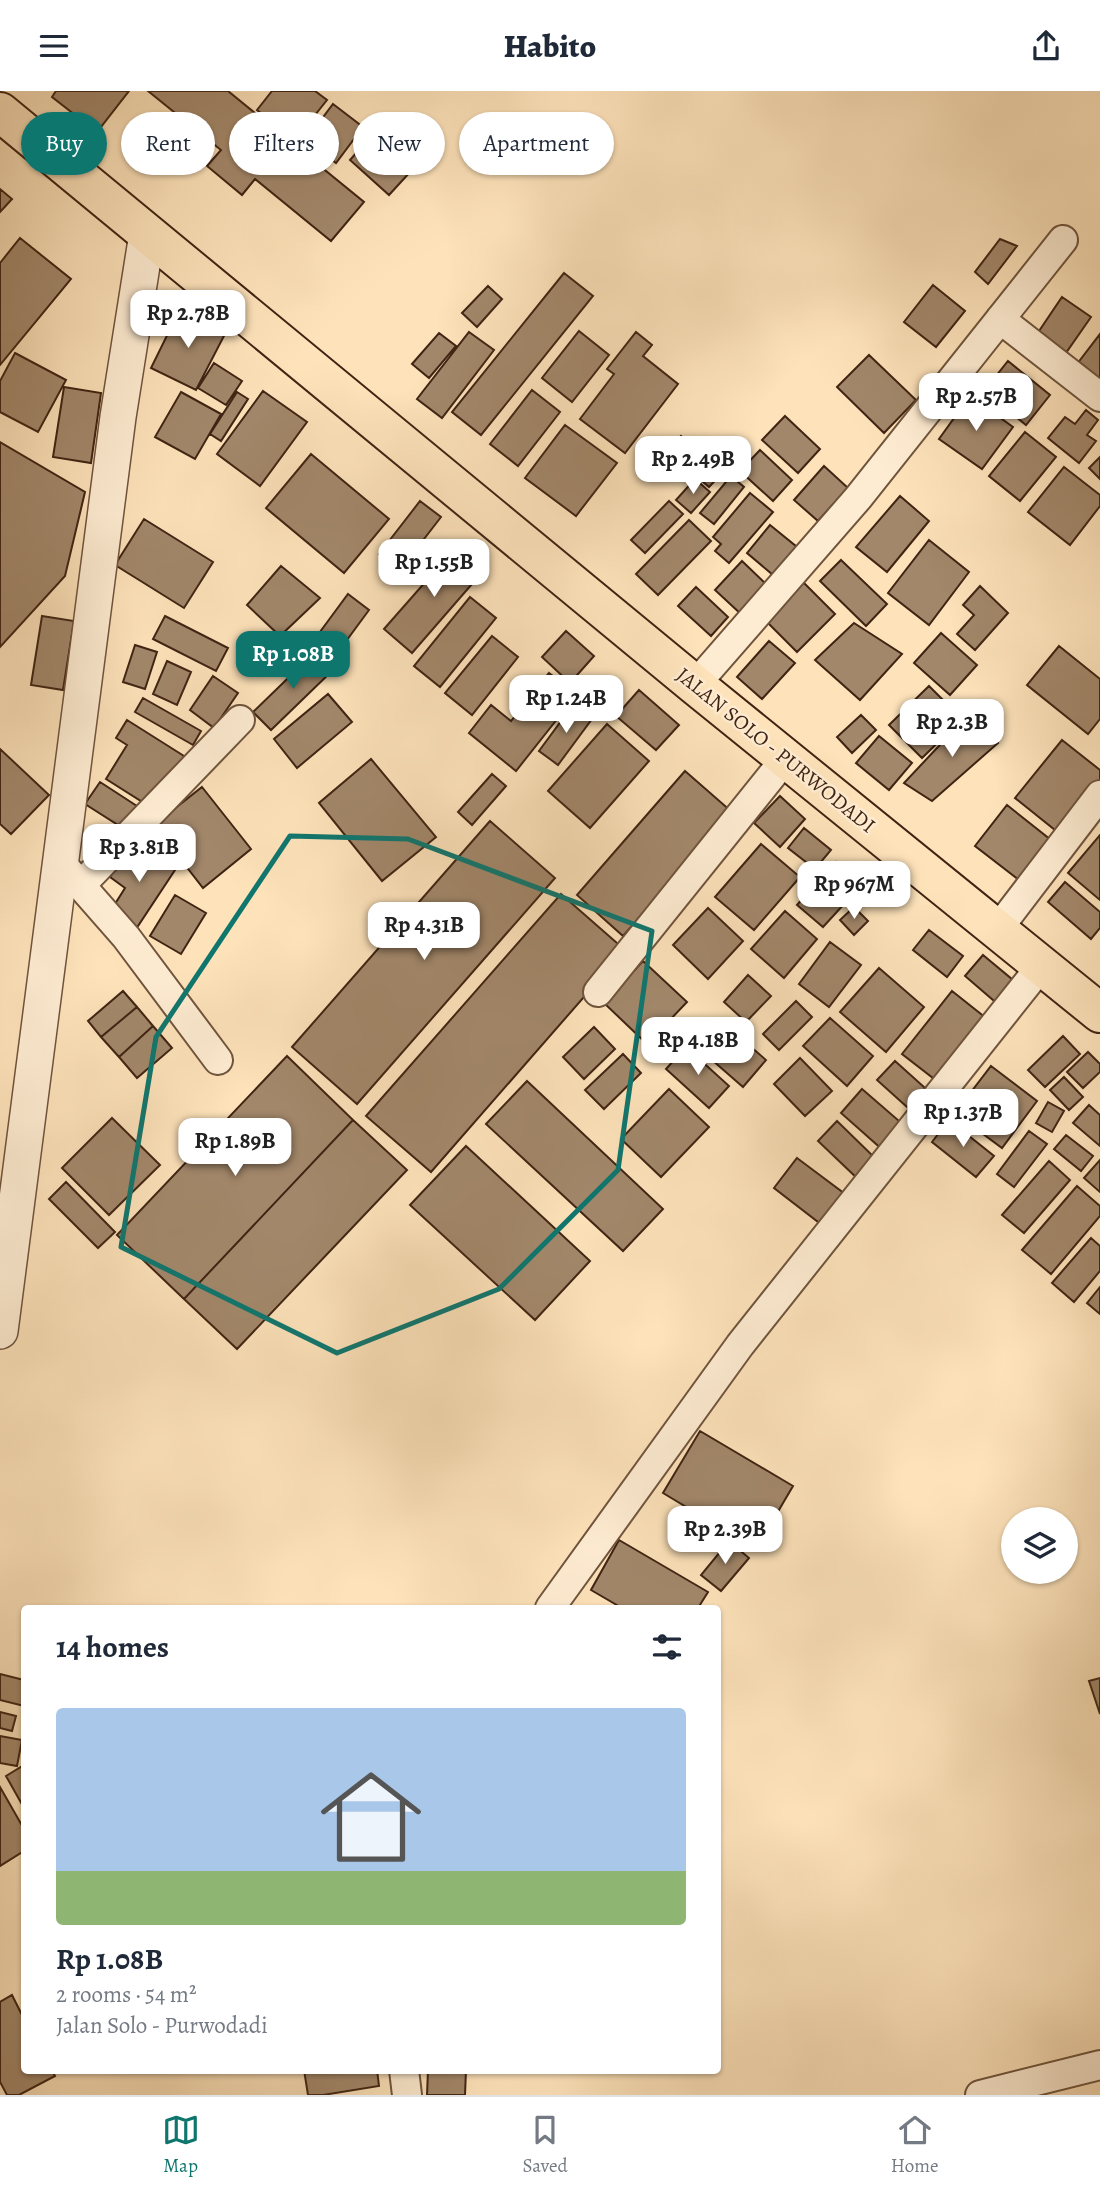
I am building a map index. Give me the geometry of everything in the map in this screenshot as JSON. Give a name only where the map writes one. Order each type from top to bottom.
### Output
[{"type":"main road","name":"JALAN SOLO - PURWODADI","points":[[0,112],[695,685],[1100,1013]]},
{"type":"street","points":[[0,1331],[71,875],[113,457],[147,234]]},
{"type":"street","points":[[695,685],[858,498],[1063,240]]},
{"type":"street","points":[[1000,319],[1100,397]]},
{"type":"street","points":[[71,875],[240,720]]},
{"type":"street","points":[[598,992],[786,758]]},
{"type":"street","points":[[997,930],[1100,795]]},
{"type":"street","points":[[71,875],[126,937],[218,1060]]},
{"type":"street","points":[[552,1605],[740,1345],[1042,965]]},
{"type":"street","points":[[980,2095],[1100,2065]]},
{"type":"street","points":[[404,2074],[407,2095]]},
{"type":"highlighted area","points":[[290,836],[408,839],[652,931],[618,1170],[499,1289],[337,1353],[121,1247],[156,1037]]},
{"type":"building","points":[[56,91],[129,91],[107,119],[107,112],[71,112],[52,97]]},
{"type":"building","points":[[148,91],[228,91],[254,112],[229,112],[229,175],[331,175],[364,202],[331,241],[255,179],[242,195],[215,173],[215,157],[221,150],[215,145],[215,112],[174,112]]},
{"type":"building","points":[[272,91],[315,91],[327,100],[317,112],[257,110]]},
{"type":"building","points":[[333,104],[353,119],[353,140],[339,159],[339,112],[327,112]]},
{"type":"building","points":[[367,175],[407,175],[389,195]]},
{"type":"building","points":[[0,189],[12,199],[0,212]]},
{"type":"building","points":[[20,238],[71,279],[0,365],[0,263]]},
{"type":"building","points":[[1000,239],[1017,246],[988,284],[975,272]]},
{"type":"building","points":[[564,273],[593,296],[481,435],[452,412]]},
{"type":"building","points":[[933,285],[965,311],[936,347],[904,322]]},
{"type":"building","points":[[488,286],[502,299],[477,327],[462,313]]},
{"type":"building","points":[[1062,297],[1091,317],[1061,360],[1033,340]]},
{"type":"building","points":[[180,309],[226,332],[196,390],[151,368]]},
{"type":"building","points":[[579,331],[609,355],[572,402],[542,378]]},
{"type":"building","points":[[469,332],[494,350],[442,418],[417,399]]},
{"type":"building","points":[[636,332],[652,345],[643,356],[678,384],[625,453],[580,419],[614,374],[607,369]]},
{"type":"building","points":[[439,333],[456,346],[429,378],[412,364]]},
{"type":"building","points":[[1100,334],[1100,382],[1077,364]]},
{"type":"building","points":[[15,353],[66,380],[38,432],[0,412],[0,381]]},
{"type":"building","points":[[869,355],[916,400],[884,433],[837,387]]},
{"type":"building","points":[[1008,361],[1050,395],[1026,425],[984,391]]},
{"type":"building","points":[[214,363],[242,381],[226,405],[198,388]]},
{"type":"building","points":[[64,387],[101,393],[91,463],[53,457]]},
{"type":"building","points":[[532,390],[560,412],[518,466],[490,444]]},
{"type":"building","points":[[263,391],[307,422],[260,486],[217,454]]},
{"type":"building","points":[[181,392],[221,414],[195,459],[155,437]]},
{"type":"building","points":[[237,392],[248,399],[221,441],[210,434]]},
{"type":"building","points":[[970,396],[1013,427],[982,469],[939,439]]},
{"type":"building","points":[[1086,410],[1098,420],[1087,435],[1096,441],[1079,463],[1048,438],[1065,417],[1075,424]]},
{"type":"building","points":[[785,416],[820,449],[798,473],[762,440]]},
{"type":"building","points":[[565,425],[617,463],[576,516],[525,478]]},
{"type":"building","points":[[1025,432],[1056,457],[1020,501],[989,476]]},
{"type":"building","points":[[681,436],[722,473],[709,487],[668,451]]},
{"type":"building","points":[[0,442],[85,492],[65,576],[0,647]]},
{"type":"building","points":[[760,450],[792,480],[773,501],[740,471]]},
{"type":"building","points":[[311,454],[389,519],[344,573],[266,508]]},
{"type":"building","points":[[1100,457],[1100,479],[1089,468]]},
{"type":"building","points":[[824,466],[848,488],[818,521],[794,500]]},
{"type":"building","points":[[1064,467],[1100,495],[1100,506],[1070,545],[1028,512]]},
{"type":"building","points":[[731,476],[744,487],[714,524],[700,513]]},
{"type":"building","points":[[695,479],[710,492],[691,513],[676,500]]},
{"type":"building","points":[[750,493],[773,512],[729,563],[715,551],[721,544],[713,537]]},
{"type":"building","points":[[900,496],[929,521],[887,572],[856,547]]},
{"type":"building","points":[[420,501],[441,517],[400,570],[379,554]]},
{"type":"building","points":[[669,501],[683,514],[645,553],[631,540]]},
{"type":"building","points":[[144,519],[213,562],[184,608],[115,565]]},
{"type":"building","points":[[689,520],[711,541],[658,595],[636,574]]},
{"type":"building","points":[[770,525],[797,547],[773,575],[747,553]]},
{"type":"building","points":[[929,540],[969,572],[929,625],[888,593]]},
{"type":"building","points":[[457,546],[485,569],[412,653],[384,629]]},
{"type":"building","points":[[841,560],[887,604],[866,626],[820,581]]},
{"type":"building","points":[[742,561],[768,586],[742,615],[715,590]]},
{"type":"building","points":[[281,566],[320,598],[280,636],[247,605]]},
{"type":"building","points":[[802,581],[835,614],[797,652],[764,619]]},
{"type":"building","points":[[980,586],[1008,613],[975,650],[957,634],[974,615],[963,605]]},
{"type":"building","points":[[696,587],[728,617],[711,636],[678,606]]},
{"type":"building","points":[[348,594],[369,610],[338,652],[317,636]]},
{"type":"building","points":[[470,597],[496,618],[440,687],[414,666]]},
{"type":"building","points":[[42,616],[74,621],[63,690],[31,685]]},
{"type":"building","points":[[165,616],[228,648],[216,671],[153,639]]},
{"type":"building","points":[[854,623],[902,654],[860,700],[815,660]]},
{"type":"building","points":[[566,631],[594,656],[570,683],[542,657]]},
{"type":"building","points":[[941,633],[977,665],[950,695],[914,663]]},
{"type":"building","points":[[492,636],[518,657],[472,715],[445,693]]},
{"type":"building","points":[[769,641],[795,663],[762,699],[737,677]]},
{"type":"building","points":[[135,645],[157,652],[145,689],[123,682]]},
{"type":"building","points":[[1059,646],[1100,679],[1100,719],[1088,734],[1027,685]]},
{"type":"building","points":[[315,652],[333,670],[271,730],[253,712]]},
{"type":"building","points":[[167,661],[191,672],[177,705],[153,694]]},
{"type":"building","points":[[549,673],[577,694],[516,771],[469,733],[491,705],[511,721]]},
{"type":"building","points":[[213,676],[238,693],[214,728],[190,710]]},
{"type":"building","points":[[929,686],[962,719],[922,758],[889,725]]},
{"type":"building","points":[[639,690],[679,725],[656,750],[616,716]]},
{"type":"building","points":[[328,694],[352,722],[297,768],[274,739]]},
{"type":"building","points":[[143,698],[201,731],[193,745],[135,712]]},
{"type":"building","points":[[573,705],[592,719],[558,765],[539,751]]},
{"type":"building","points":[[969,714],[998,743],[932,801],[904,783]]},
{"type":"building","points":[[861,715],[876,730],[852,753],[837,737]]},
{"type":"building","points":[[127,720],[184,756],[152,808],[106,779],[127,745],[116,738]]},
{"type":"building","points":[[607,724],[649,761],[590,828],[548,791]]},
{"type":"building","points":[[879,736],[912,763],[889,790],[856,763]]},
{"type":"building","points":[[1062,740],[1100,770],[1100,785],[1060,834],[1015,798]]},
{"type":"building","points":[[0,749],[49,795],[11,834],[0,824]]},
{"type":"building","points":[[371,759],[436,837],[382,881],[319,803]]},
{"type":"building","points":[[685,771],[732,812],[623,936],[577,895]]},
{"type":"building","points":[[492,774],[506,786],[472,825],[458,812]]},
{"type":"building","points":[[100,782],[140,808],[126,830],[85,804]]},
{"type":"building","points":[[202,787],[251,849],[203,888],[154,825]]},
{"type":"building","points":[[780,796],[805,819],[780,847],[754,823]]},
{"type":"building","points":[[1007,805],[1056,844],[1024,884],[975,846]]},
{"type":"building","points":[[490,821],[555,878],[357,1104],[292,1047]]},
{"type":"building","points":[[804,828],[831,850],[815,869],[788,848]]},
{"type":"building","points":[[1100,835],[1100,900],[1068,873]]},
{"type":"building","points":[[133,842],[175,870],[136,929],[110,912],[125,888],[110,877]]},
{"type":"building","points":[[761,844],[800,877],[754,930],[715,897]]},
{"type":"building","points":[[836,862],[861,884],[845,903],[819,880]]},
{"type":"building","points":[[819,880],[845,903],[823,927],[797,905]]},
{"type":"building","points":[[1065,882],[1100,912],[1100,928],[1091,939],[1048,902]]},
{"type":"building","points":[[561,894],[625,950],[431,1172],[366,1116]]},
{"type":"building","points":[[175,895],[206,913],[181,954],[150,936]]},
{"type":"building","points":[[854,907],[868,921],[854,935],[840,920]]},
{"type":"building","points":[[708,908],[743,941],[708,979],[673,945]]},
{"type":"building","points":[[785,911],[817,939],[784,978],[751,949]]},
{"type":"building","points":[[929,930],[963,956],[947,977],[913,950]]},
{"type":"building","points":[[830,942],[861,965],[829,1007],[799,984]]},
{"type":"building","points":[[983,955],[1019,985],[1000,1006],[965,976]]},
{"type":"building","points":[[643,961],[687,1002],[647,1044],[604,1003]]},
{"type":"building","points":[[879,968],[924,1007],[886,1052],[840,1012]]},
{"type":"building","points":[[748,975],[771,996],[746,1022],[724,1002]]},
{"type":"building","points":[[123,991],[137,1007],[101,1037],[88,1021]]},
{"type":"building","points":[[952,991],[991,1022],[942,1085],[902,1054]]},
{"type":"building","points":[[796,1001],[812,1017],[779,1050],[763,1034]]},
{"type":"building","points":[[137,1007],[153,1026],[119,1057],[101,1037]]},
{"type":"building","points":[[830,1018],[873,1056],[847,1086],[803,1046]]},
{"type":"building","points":[[719,1019],[766,1060],[743,1087],[696,1046]]},
{"type":"building","points":[[153,1026],[172,1048],[137,1078],[119,1057]]},
{"type":"building","points":[[594,1027],[615,1049],[584,1079],[563,1057]]},
{"type":"building","points":[[1063,1036],[1080,1054],[1045,1087],[1028,1070]]},
{"type":"building","points":[[686,1047],[729,1086],[709,1108],[666,1069]]},
{"type":"building","points":[[1088,1052],[1100,1064],[1100,1072],[1083,1088],[1067,1072]]},
{"type":"building","points":[[623,1054],[641,1073],[604,1109],[585,1090]]},
{"type":"building","points":[[287,1056],[353,1120],[184,1299],[117,1235]]},
{"type":"building","points":[[800,1058],[832,1091],[805,1116],[774,1084]]},
{"type":"building","points":[[895,1061],[934,1096],[917,1116],[877,1080]]},
{"type":"building","points":[[991,1066],[1037,1101],[1002,1148],[955,1113]]},
{"type":"building","points":[[1064,1077],[1083,1097],[1069,1110],[1050,1090]]},
{"type":"building","points":[[527,1081],[663,1209],[623,1251],[486,1124]]},
{"type":"building","points":[[669,1089],[709,1127],[661,1177],[621,1139]]},
{"type":"building","points":[[862,1089],[906,1127],[884,1151],[841,1113]]},
{"type":"building","points":[[1048,1102],[1064,1111],[1052,1132],[1036,1123]]},
{"type":"building","points":[[1089,1105],[1100,1115],[1100,1146],[1073,1123]]},
{"type":"building","points":[[112,1118],[160,1165],[109,1215],[62,1168]]},
{"type":"building","points":[[353,1120],[407,1170],[237,1349],[184,1299]]},
{"type":"building","points":[[949,1120],[994,1156],[976,1177],[932,1142]]},
{"type":"building","points":[[837,1121],[878,1161],[859,1180],[818,1141]]},
{"type":"building","points":[[1029,1131],[1047,1144],[1014,1187],[997,1174]]},
{"type":"building","points":[[1066,1135],[1093,1156],[1081,1171],[1054,1149]]},
{"type":"building","points":[[466,1146],[590,1261],[535,1320],[410,1205]]},
{"type":"building","points":[[797,1158],[845,1194],[822,1225],[774,1188]]},
{"type":"building","points":[[1100,1160],[1100,1192],[1084,1178]]},
{"type":"building","points":[[1049,1161],[1070,1180],[1024,1233],[1002,1215]]},
{"type":"building","points":[[66,1182],[115,1232],[98,1248],[49,1199]]},
{"type":"building","points":[[1077,1186],[1100,1206],[1100,1216],[1051,1274],[1022,1250]]},
{"type":"building","points":[[1091,1238],[1100,1246],[1100,1271],[1074,1302],[1052,1283]]},
{"type":"building","points":[[1100,1287],[1100,1314],[1087,1303]]},
{"type":"building","points":[[700,1431],[793,1486],[756,1549],[663,1493]]},
{"type":"building","points":[[619,1540],[708,1592],[700,1605],[617,1605],[591,1590]]},
{"type":"building","points":[[729,1541],[749,1558],[721,1591],[701,1575]]},
{"type":"building","points":[[0,1674],[21,1679],[21,1705],[0,1700]]},
{"type":"building","points":[[1100,1678],[1100,1714],[1089,1681]]},
{"type":"building","points":[[0,1712],[16,1716],[12,1731],[0,1728]]},
{"type":"building","points":[[0,1736],[21,1740],[17,1766],[0,1763]]},
{"type":"building","points":[[21,1767],[21,1803],[6,1776]]},
{"type":"building","points":[[0,1787],[21,1824],[21,1853],[0,1866]]},
{"type":"building","points":[[12,1995],[21,2013],[21,2074],[55,2076],[19,2095],[7,2095],[0,2082],[0,2002]]},
{"type":"building","points":[[305,2074],[378,2074],[379,2086],[308,2095]]},
{"type":"building","points":[[428,2074],[466,2074],[465,2095],[427,2095]]}]
